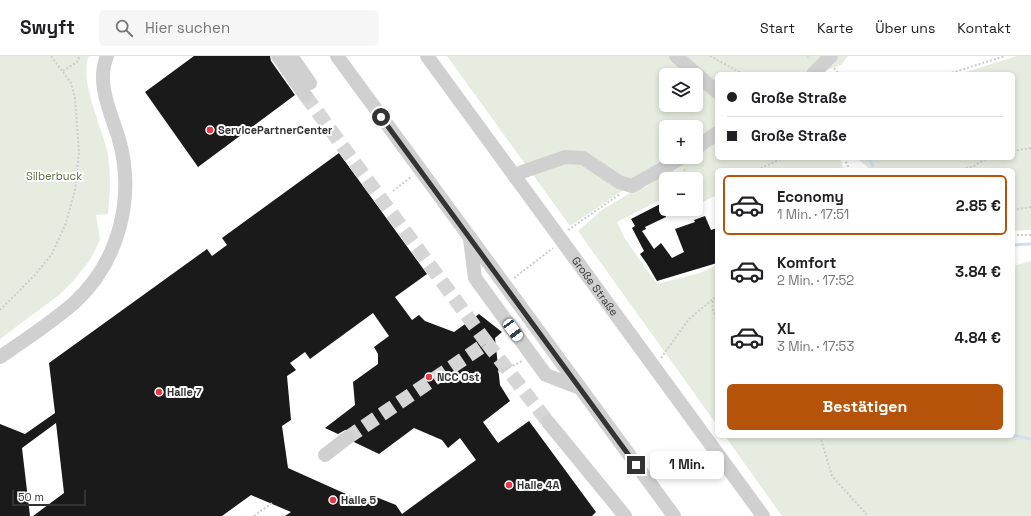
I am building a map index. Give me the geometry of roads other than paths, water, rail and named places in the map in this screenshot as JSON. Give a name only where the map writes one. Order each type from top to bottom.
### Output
[{"type":"lane","points":[[0,357],[74,303],[98,275],[108,260],[118,236],[124,212],[126,185],[124,160],[104,91],[104,70],[107,56]]},
{"type":"lane","points":[[278,56],[307,89],[291,56]]},
{"type":"lane","points":[[337,56],[674,516]]},
{"type":"lane","name":"Große Straße","points":[[427,56],[763,516]]},
{"type":"lane","points":[[676,56],[715,90]]},
{"type":"lane","points":[[815,72],[831,56]]},
{"type":"lane","points":[[703,143],[715,134]]},
{"type":"lane","points":[[515,177],[522,172],[565,157],[583,158],[619,182],[632,186],[671,164]]},
{"type":"lane","points":[[470,238],[475,278],[488,297],[546,375],[580,388]]},
{"type":"lane","points":[[548,422],[625,516]]},
{"type":"lane","points":[[325,455],[347,438]]},
{"type":"waterway","points":[[870,160],[873,166]]},
{"type":"waterway","points":[[1015,245],[1031,244]]},
{"type":"waterway","points":[[1015,435],[1031,439]]},
{"type":"tunnel","points":[[305,95],[487,343]]},
{"type":"tunnel","points":[[347,438],[487,343],[548,422]]},
{"type":"place","name":"ServicePartnerCenter","points":[[210,130]]},
{"type":"place","name":"NCC Ost","points":[[429,377]]},
{"type":"place","name":"Halle 7","points":[[159,392]]},
{"type":"place","name":"Halle 4A","points":[[509,485]]},
{"type":"place","name":"Halle 5","points":[[333,500]]},
{"type":"park label","name":"Silberbuck","points":[[54,176]]}]
